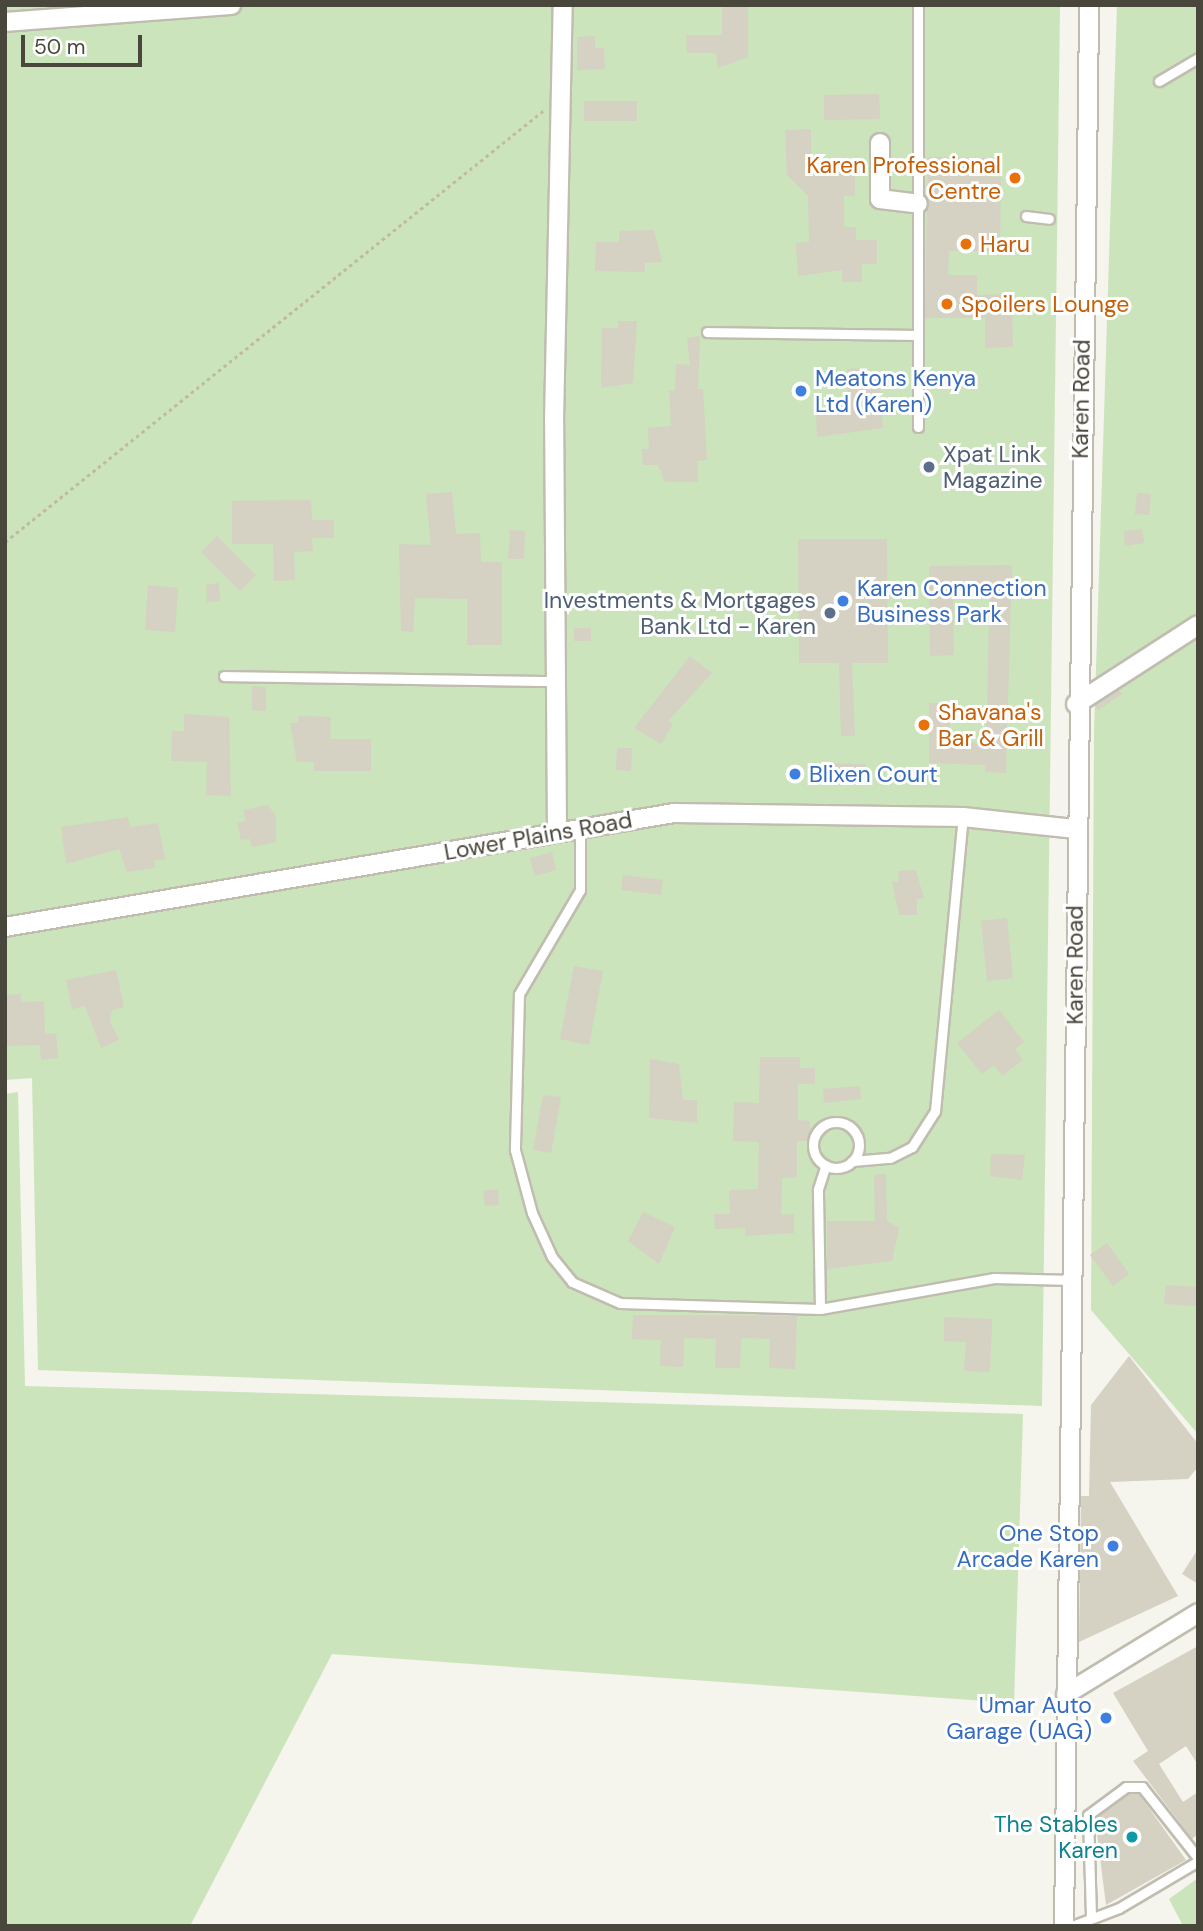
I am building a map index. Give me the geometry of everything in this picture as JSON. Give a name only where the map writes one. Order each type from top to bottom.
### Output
[{"type":"street","points":[[5,22],[96,10],[231,5]]},
{"type":"street","points":[[557,832],[554,681],[563,5]]},
{"type":"street","name":"Karen Road","points":[[1064,1926],[1076,704],[1089,5]]},
{"type":"street","points":[[880,143],[880,199],[918,204]]},
{"type":"street","points":[[1076,704],[1198,625]]},
{"type":"street","name":"Lower Plains Road","points":[[5,927],[580,827],[715,812],[963,817],[1076,830]]},
{"type":"street","points":[[1066,1694],[1196,1615]]},
{"type":"lane","points":[[918,5],[918,204],[914,335],[918,427]]},
{"type":"lane","points":[[1159,81],[1198,58]]},
{"type":"lane","points":[[1026,216],[1049,219]]},
{"type":"lane","points":[[707,332],[914,335]]},
{"type":"lane","points":[[224,676],[554,681]]},
{"type":"lane","points":[[826,1165],[890,1158],[912,1147],[935,1111],[963,817]]},
{"type":"lane","points":[[580,827],[580,890],[519,994],[515,1150],[552,1257],[572,1282],[620,1303],[820,1309],[994,1278],[1072,1280]]},
{"type":"lane","points":[[820,1309],[818,1189],[826,1165],[813,1142],[831,1122],[855,1131],[859,1147],[852,1161]]},
{"type":"lane","points":[[1072,1926],[1091,1916],[1119,1908],[1198,1859],[1142,1787],[1126,1787],[1088,1815],[1091,1916]]},
{"type":"path","points":[[5,542],[560,97]]},
{"type":"green space","points":[[5,5],[1060,5],[1042,1406],[38,1370],[32,1078],[5,1080]]},
{"type":"green space","points":[[1117,5],[1198,5],[1198,1434],[1091,1310],[1094,731]]},
{"type":"green space","points":[[18,1092],[25,1386],[1023,1414],[1014,1703],[332,1654],[190,1926],[5,1926],[5,1094]]},
{"type":"green space","points":[[1198,1878],[1198,1926],[1183,1926],[1169,1899]]},
{"type":"building","points":[[722,5],[748,5],[748,57],[718,68],[716,53],[687,53],[686,35],[722,35]]},
{"type":"building","points":[[595,36],[595,48],[604,48],[605,69],[577,70],[577,37]]},
{"type":"building","points":[[879,94],[880,119],[824,120],[824,95]]},
{"type":"building","points":[[584,101],[637,101],[637,121],[584,121]]},
{"type":"building","points":[[811,129],[811,160],[827,174],[855,174],[855,196],[844,196],[844,227],[856,227],[856,240],[877,240],[877,264],[862,264],[862,282],[842,282],[842,270],[798,276],[796,243],[809,242],[808,196],[787,175],[785,130]]},
{"type":"building","points":[[928,157],[994,158],[993,177],[1001,177],[1000,251],[949,251],[948,275],[977,275],[977,295],[1012,294],[1013,347],[985,348],[985,318],[925,318]]},
{"type":"building","points":[[654,230],[662,262],[645,263],[645,272],[595,271],[596,242],[619,242],[619,231]]},
{"type":"building","points":[[618,321],[637,321],[633,383],[601,388],[602,328],[618,328]]},
{"type":"building","points":[[700,336],[698,389],[703,389],[707,460],[697,461],[698,482],[665,482],[658,465],[643,465],[642,449],[649,449],[648,428],[671,426],[669,391],[675,390],[676,364],[690,365],[687,338]]},
{"type":"building","points":[[867,368],[867,380],[880,387],[883,428],[817,437],[816,410],[849,408],[847,369]]},
{"type":"building","points":[[452,492],[456,534],[480,533],[481,562],[502,562],[502,645],[467,645],[467,599],[415,598],[413,632],[401,631],[399,544],[431,545],[426,494]]},
{"type":"building","points":[[1137,493],[1151,494],[1149,515],[1135,514]]},
{"type":"building","points":[[311,500],[312,520],[334,520],[334,538],[312,538],[313,551],[294,552],[295,580],[274,581],[273,544],[232,544],[232,501]]},
{"type":"building","points":[[1142,529],[1144,543],[1125,546],[1124,531]]},
{"type":"building","points":[[510,530],[525,531],[524,559],[508,559]]},
{"type":"building","points":[[217,536],[256,575],[240,591],[201,552]]},
{"type":"building","name":"Karen Connection Business Park","points":[[798,539],[887,539],[888,663],[852,663],[855,736],[841,736],[839,663],[799,663]]},
{"type":"building","points":[[1012,565],[1006,773],[985,772],[985,765],[929,763],[929,703],[949,703],[950,742],[986,743],[990,585],[953,584],[954,655],[930,656],[929,566]]},
{"type":"building","points":[[219,583],[220,601],[207,602],[206,585]]},
{"type":"building","points":[[148,585],[178,588],[175,632],[145,630]]},
{"type":"building","points":[[574,628],[591,628],[591,641],[574,641]]},
{"type":"building","points":[[690,656],[712,673],[668,721],[673,724],[661,744],[634,728]]},
{"type":"building","points":[[252,686],[266,687],[266,711],[252,710]]},
{"type":"building","points":[[1119,690],[1122,694],[1098,710],[1095,705]]},
{"type":"building","points":[[184,714],[229,717],[231,796],[206,795],[207,762],[171,761],[172,731],[184,731]]},
{"type":"building","points":[[298,716],[331,717],[330,739],[371,739],[371,771],[314,771],[314,762],[297,762],[290,723],[298,723]]},
{"type":"building","points":[[617,748],[632,748],[631,771],[616,770]]},
{"type":"building","points":[[813,763],[866,764],[865,779],[813,777]]},
{"type":"building","points":[[268,805],[276,816],[276,842],[252,847],[250,839],[241,840],[237,823],[246,821],[243,810]]},
{"type":"building","points":[[128,817],[130,827],[158,823],[165,859],[154,861],[155,868],[127,872],[119,849],[66,864],[61,827]]},
{"type":"building","points":[[552,852],[556,870],[535,876],[530,858]]},
{"type":"building","points":[[916,870],[924,899],[917,899],[917,915],[899,915],[892,882],[899,882],[898,871]]},
{"type":"building","points":[[623,875],[663,880],[661,895],[621,890]]},
{"type":"building","points":[[1007,918],[1013,978],[987,981],[981,921]]},
{"type":"building","points":[[574,966],[603,971],[589,1045],[560,1039]]},
{"type":"building","points":[[116,970],[124,1007],[112,1010],[110,1021],[119,1040],[101,1048],[85,1006],[72,1009],[66,980]]},
{"type":"building","points":[[21,994],[21,1002],[44,1001],[45,1034],[56,1033],[58,1058],[41,1060],[40,1045],[5,1046],[5,995]]},
{"type":"building","points":[[999,1010],[1024,1042],[1015,1049],[1023,1060],[1002,1076],[994,1065],[982,1074],[957,1043]]},
{"type":"building","points":[[760,1057],[800,1057],[800,1068],[815,1068],[815,1084],[798,1084],[798,1120],[810,1121],[810,1141],[797,1141],[797,1177],[782,1178],[781,1215],[794,1214],[794,1233],[745,1236],[745,1228],[715,1229],[714,1214],[730,1214],[729,1190],[758,1189],[759,1142],[733,1141],[734,1102],[759,1103]]},
{"type":"building","points":[[650,1059],[679,1064],[683,1100],[697,1100],[697,1123],[649,1118]]},
{"type":"building","points":[[860,1086],[861,1099],[824,1103],[823,1089]]},
{"type":"building","points":[[543,1095],[561,1097],[551,1153],[533,1150]]},
{"type":"building","points":[[991,1154],[1025,1155],[1022,1180],[990,1176]]},
{"type":"building","points":[[886,1174],[887,1221],[899,1228],[892,1261],[827,1269],[827,1221],[875,1221],[874,1175]]},
{"type":"building","points":[[498,1189],[499,1205],[485,1206],[483,1191]]},
{"type":"building","points":[[643,1212],[675,1227],[659,1264],[628,1241]]},
{"type":"building","points":[[1107,1243],[1129,1274],[1113,1286],[1090,1255]]},
{"type":"building","points":[[1166,1285],[1198,1287],[1198,1306],[1164,1304]]},
{"type":"building","points":[[633,1315],[797,1316],[795,1369],[769,1368],[770,1339],[741,1338],[740,1368],[715,1368],[716,1339],[684,1338],[683,1367],[660,1366],[661,1340],[632,1339]]},
{"type":"building","points":[[944,1317],[992,1319],[990,1372],[964,1371],[966,1342],[944,1341]]},
{"type":"building","points":[[1129,1356],[1198,1444],[1198,1467],[1188,1479],[1110,1482],[1178,1596],[1079,1642],[1081,1496],[1089,1496],[1091,1405]]},
{"type":"building","points":[[1198,1549],[1198,1584],[1182,1574]]},
{"type":"building","points":[[1198,1646],[1198,1765],[1186,1746],[1159,1764],[1183,1802],[1198,1792],[1198,1834],[1192,1839],[1133,1761],[1148,1751],[1113,1693]]},
{"type":"building","name":"The Stables Karen","points":[[1128,1794],[1139,1794],[1186,1860],[1106,1905],[1095,1818]]},
{"type":"place","name":"Karen Professional Centre","points":[[1015,178]]},
{"type":"place","name":"Haru","points":[[966,244]]},
{"type":"place","name":"Spoilers Lounge","points":[[947,304]]},
{"type":"place","name":"Meatons Kenya Ltd (Karen)","points":[[801,391]]},
{"type":"place","name":"Xpat Link Magazine","points":[[929,467]]},
{"type":"place","name":"Karen Connection Business Park","points":[[843,601]]},
{"type":"place","name":"Investments & Mortgages Bank Ltd - Karen","points":[[830,613]]},
{"type":"place","name":"Shavana's Bar & Grill","points":[[924,725]]},
{"type":"place","name":"Blixen Court","points":[[795,774]]},
{"type":"place","name":"One Stop Arcade Karen","points":[[1113,1546]]},
{"type":"place","name":"Umar Auto Garage (UAG)","points":[[1106,1718]]},
{"type":"place","name":"The Stables Karen","points":[[1132,1837]]}]
